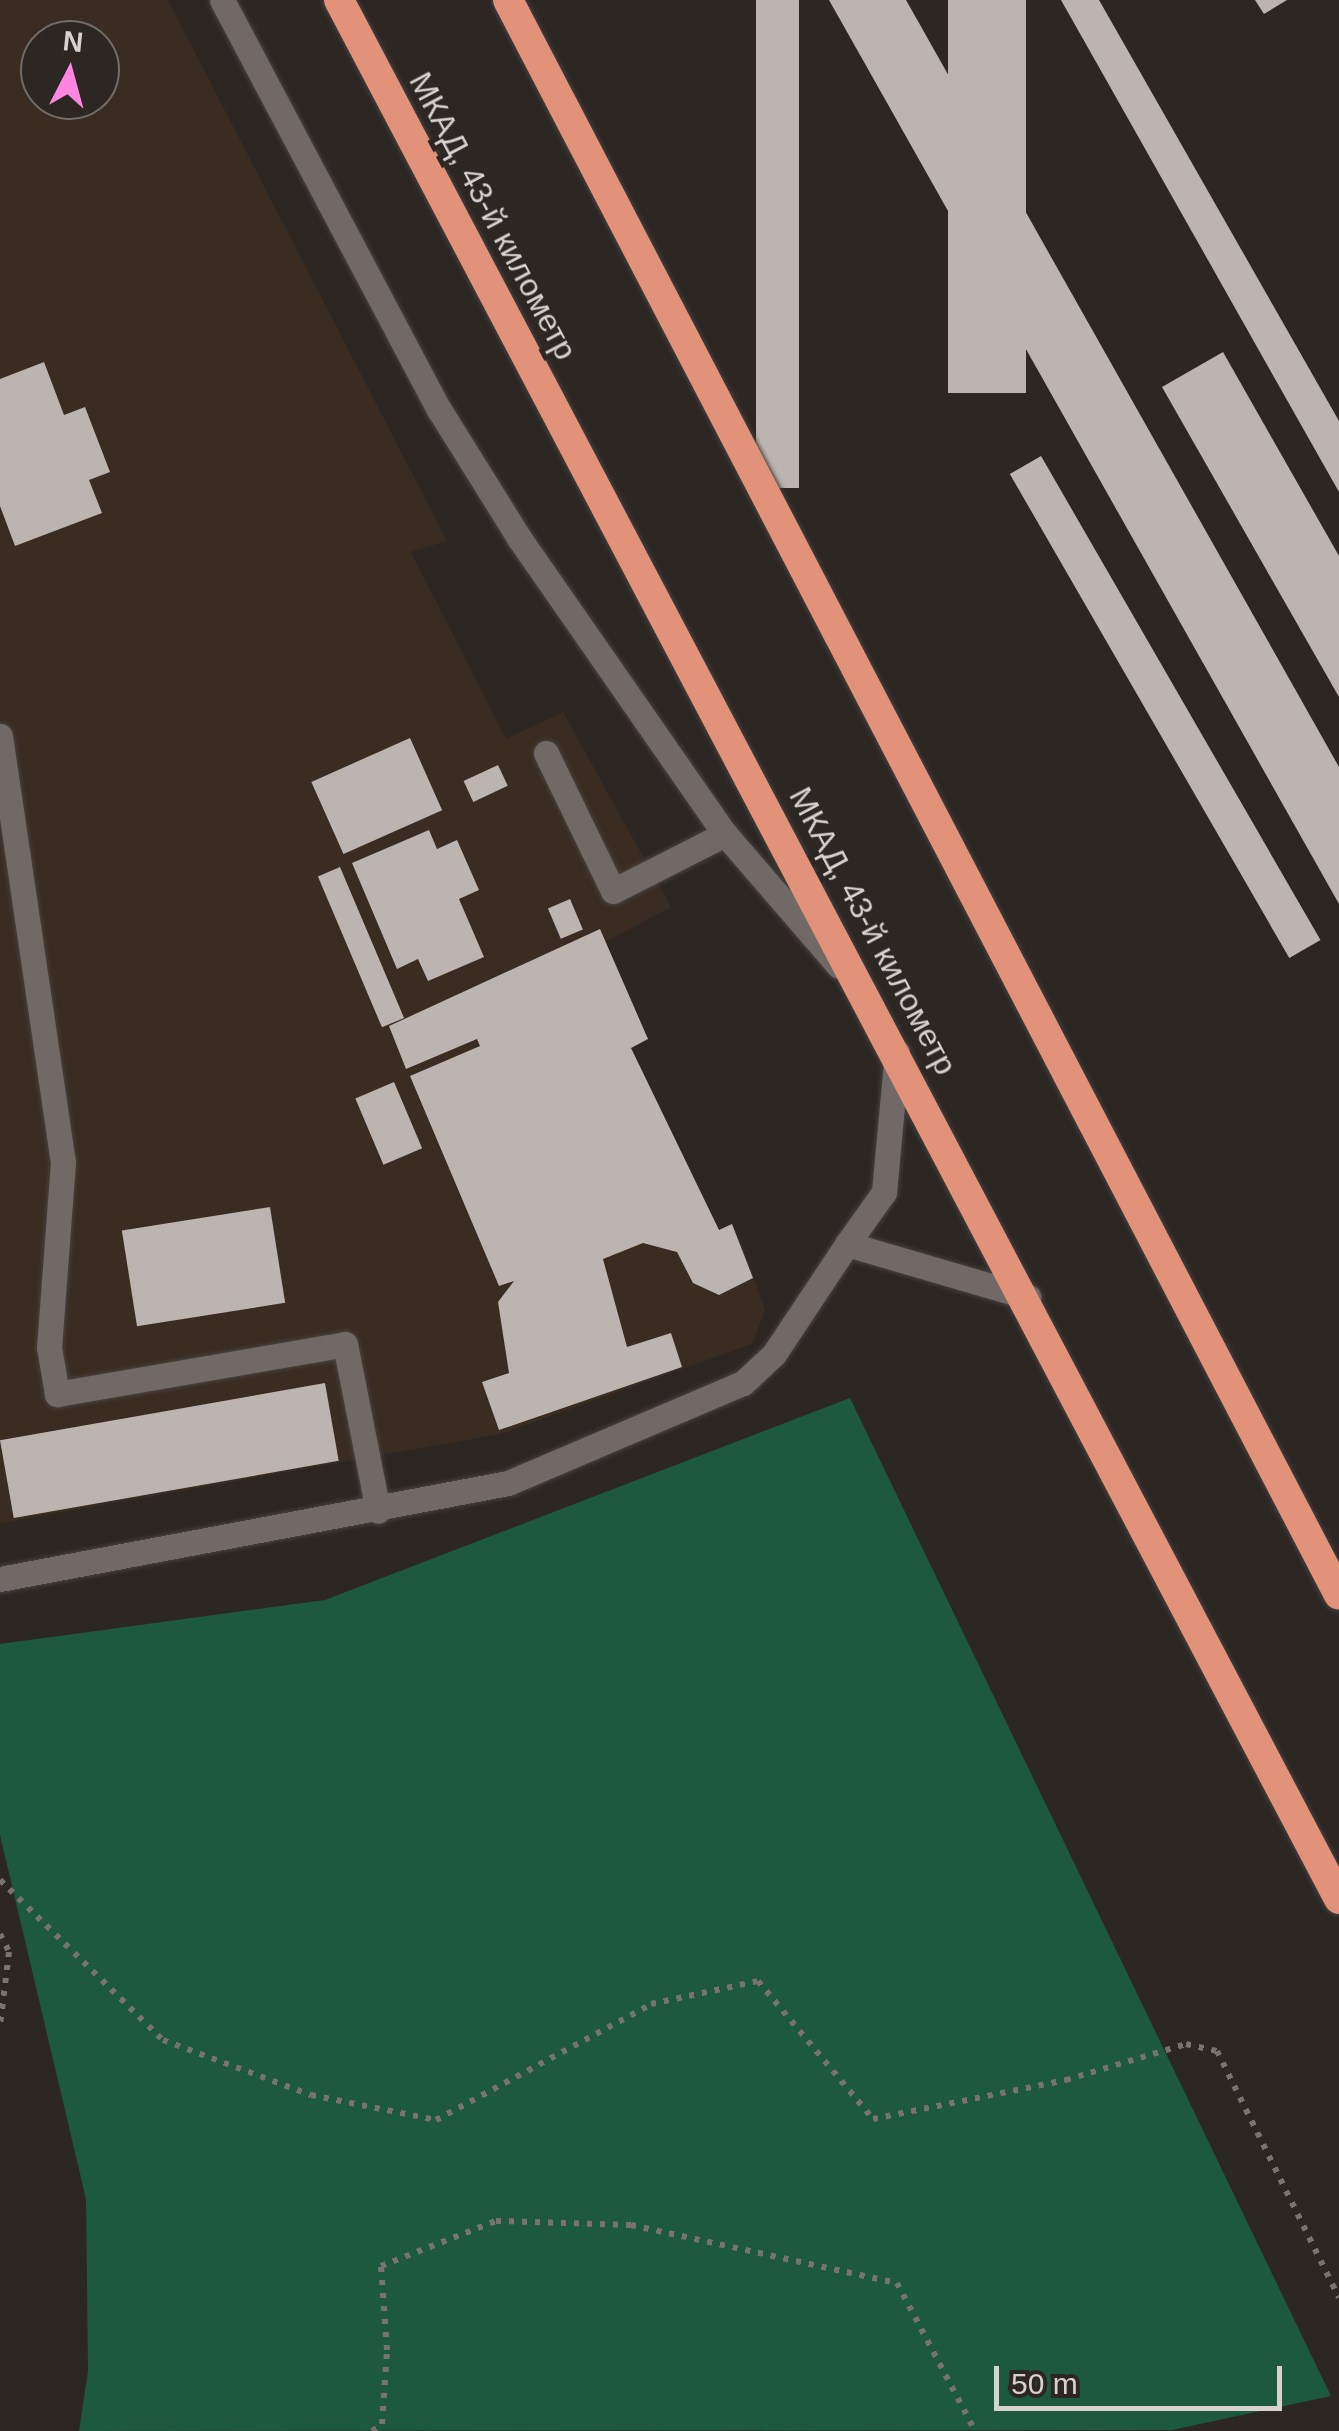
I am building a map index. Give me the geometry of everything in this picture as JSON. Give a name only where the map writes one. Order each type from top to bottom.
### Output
[{"type":"highway","name":"МКАД, 43-й километр","points":[[339,0],[1028,1298],[1339,1898]]},
{"type":"highway","points":[[508,0],[1339,1595]]},
{"type":"street","points":[[222,0],[440,411],[725,834],[870,1001]]},
{"type":"street","points":[[0,736],[63,1162],[49,1347],[57,1394],[346,1344],[378,1511]]},
{"type":"street","points":[[546,753],[613,891],[725,834]]},
{"type":"street","points":[[0,1579],[378,1511],[508,1483],[744,1383],[774,1354],[884,1192],[897,1052]]},
{"type":"street","points":[[847,1244],[1028,1298]]},
{"type":"path","points":[[0,1880],[164,2040],[310,2096],[436,2120],[651,2004],[758,1981],[873,2118],[1066,2080],[1186,2044],[1216,2051],[1339,2298]]},
{"type":"path","points":[[0,1934],[9,1952],[0,2025]]},
{"type":"path","points":[[372,2431],[382,2424],[386,2368],[381,2266],[496,2220],[630,2225],[897,2283],[974,2431]]},
{"type":"shaded area","points":[[0,0],[168,0],[447,541],[411,552],[506,739],[563,712],[671,907],[605,942],[648,1039],[631,1049],[719,1230],[732,1224],[765,1310],[752,1344],[500,1434],[0,1523]]},
{"type":"green space","points":[[850,1398],[1331,2396],[1172,2430],[79,2431],[88,2371],[86,2199],[0,1835],[0,1644],[325,1600]]},
{"type":"building","points":[[756,0],[799,0],[799,488],[756,488]]},
{"type":"building","points":[[829,0],[906,0],[1339,767],[1339,904]]},
{"type":"building","points":[[948,0],[1026,0],[1026,393],[948,393]]},
{"type":"building","points":[[1061,0],[1099,0],[1339,421],[1339,492]]},
{"type":"building","points":[[1255,0],[1287,0],[1264,14]]},
{"type":"building","points":[[1223,352],[1339,556],[1339,697],[1162,387]]},
{"type":"building","points":[[44,362],[64,415],[85,407],[110,472],[89,480],[102,513],[15,546],[0,506],[0,379]]},
{"type":"building","points":[[1041,456],[1320,940],[1289,958],[1010,474]]},
{"type":"building","points":[[410,738],[442,810],[343,854],[311,782]]},
{"type":"building","points":[[498,765],[508,786],[473,802],[464,781]]},
{"type":"building","points":[[429,830],[437,849],[457,840],[479,890],[459,899],[484,957],[428,981],[418,959],[397,969],[352,863]]},
{"type":"building","points":[[340,867],[404,1018],[382,1027],[318,876]]},
{"type":"building","points":[[570,899],[583,929],[561,939],[548,908]]},
{"type":"building","points":[[600,929],[648,1039],[631,1048],[719,1230],[732,1224],[753,1278],[719,1295],[693,1283],[677,1252],[643,1243],[603,1259],[627,1347],[671,1333],[682,1367],[499,1430],[482,1382],[509,1373],[498,1302],[514,1281],[499,1286],[410,1076],[480,1046],[477,1039],[406,1069],[389,1026]]},
{"type":"building","points":[[394,1082],[422,1148],[383,1165],[355,1098]]},
{"type":"building","points":[[270,1207],[285,1303],[137,1326],[122,1230]]},
{"type":"building","points":[[325,1383],[339,1461],[14,1518],[0,1440]]}]
